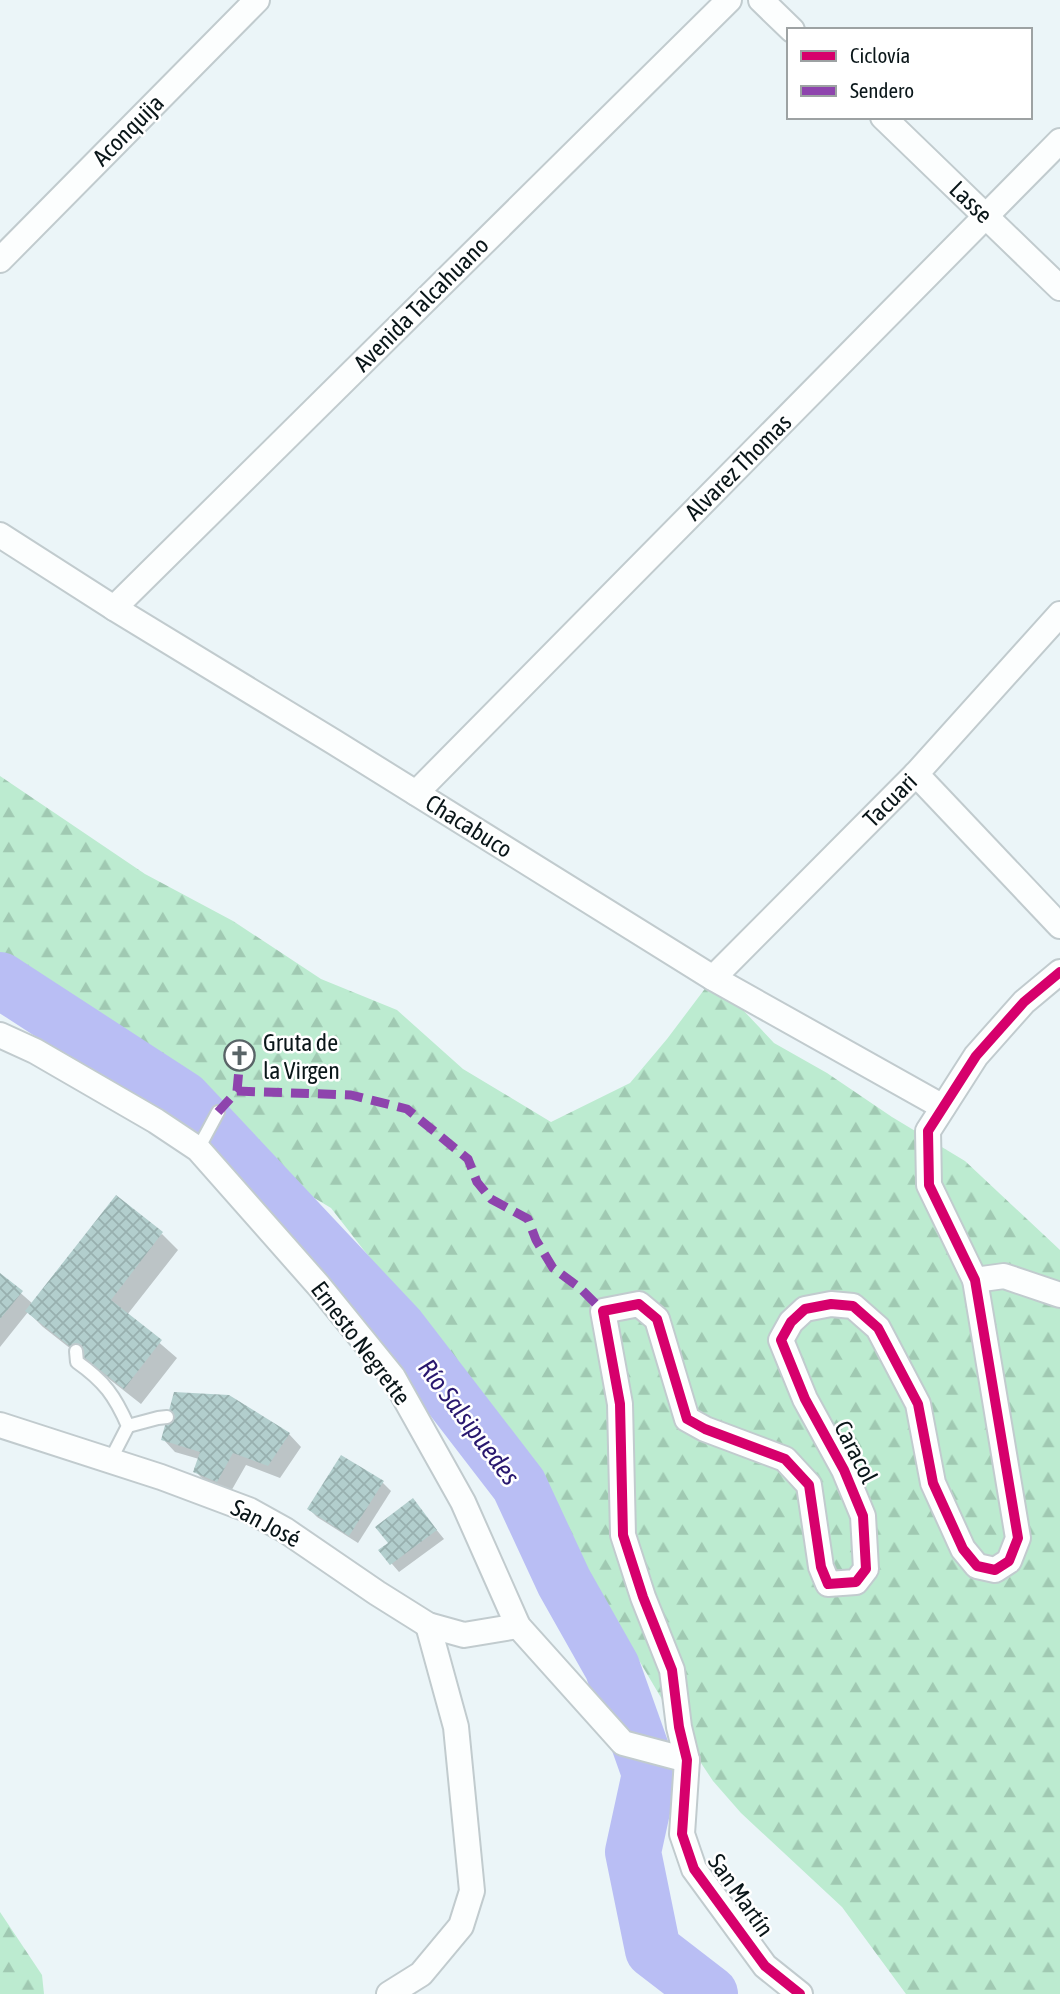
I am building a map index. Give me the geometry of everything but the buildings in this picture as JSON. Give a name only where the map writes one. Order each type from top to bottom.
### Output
[{"type":"street","name":"Aconquija","points":[[0,260],[257,0]]},
{"type":"street","name":"Avenida Talcahuano","points":[[114,608],[729,0]]},
{"type":"street","points":[[761,0],[790,28]]},
{"type":"street","name":"Lasse","points":[[885,119],[1060,288]]},
{"type":"street","name":"Alvarez Thomas","points":[[416,793],[1060,141]]},
{"type":"street","name":"Chacabuco","points":[[0,535],[713,978],[943,1107]]},
{"type":"street","name":"Tacuari","points":[[713,978],[916,774],[1060,614]]},
{"type":"street","points":[[916,774],[1060,926]]},
{"type":"street","name":"Caracol","points":[[687,1760],[679,1727],[672,1670],[643,1597],[623,1535],[621,1404],[603,1311],[639,1304],[657,1319],[687,1419],[705,1429],[785,1459],[809,1485],[821,1567],[828,1584],[856,1582],[866,1569],[863,1516],[844,1470],[805,1399],[781,1340],[791,1322],[805,1309],[831,1304],[853,1306],[878,1328],[918,1405],[933,1483],[962,1549],[977,1566],[995,1570],[1009,1561],[1018,1538],[975,1280],[929,1185],[928,1131],[976,1056],[1024,1002],[1060,972]]},
{"type":"street","name":"Ernesto Negrette","points":[[0,1035],[35,1051],[156,1121],[198,1149],[319,1286],[393,1377],[463,1502],[518,1626],[623,1743],[687,1760]]},
{"type":"street","points":[[975,1280],[1004,1276],[1060,1295]]},
{"type":"street","name":"San José","points":[[0,1425],[249,1510],[285,1530],[428,1625],[464,1635],[518,1626]]},
{"type":"street","points":[[389,1994],[421,1974],[461,1926],[472,1891],[456,1727],[428,1625]]},
{"type":"street","name":"San Martín","points":[[687,1760],[682,1834],[694,1869],[765,1966],[800,1994]]},
{"type":"lane","points":[[198,1149],[218,1112]]},
{"type":"lane","points":[[76,1351],[77,1362],[99,1377],[118,1403],[128,1426],[117,1452],[110,1461]]},
{"type":"lane","points":[[128,1426],[167,1417]]},
{"type":"green space","points":[[0,776],[145,874],[233,921],[321,979],[397,1010],[463,1069],[551,1122],[630,1083],[713,978],[774,1043],[827,1073],[892,1117],[965,1161],[1060,1250],[1060,1994],[906,1994],[842,1907],[741,1813],[713,1781],[689,1745],[500,1425],[331,1208],[0,1013]]},
{"type":"green space","points":[[0,1912],[42,1975],[44,1994],[0,1994]]},
{"type":"waterway","name":"Río Salsipuedes","points":[[0,980],[183,1099],[399,1329],[519,1485],[564,1582],[612,1667],[650,1774],[633,1852],[653,1950],[710,1994]]},
{"type":"marked path","points":[[218,1112],[237,1091],[240,1058]]},
{"type":"marked path","points":[[237,1091],[351,1095],[407,1109],[468,1159],[477,1182],[491,1199],[528,1219],[536,1240],[553,1268],[580,1288],[603,1311]]},
{"type":"cycle path","points":[[800,1994],[765,1966],[694,1869],[682,1834],[687,1760],[679,1727],[672,1670],[643,1597],[623,1535],[620,1404],[603,1311],[639,1304],[657,1319],[687,1419],[705,1429],[785,1459],[809,1485],[821,1567],[828,1584],[856,1582],[866,1569],[863,1516],[844,1470],[805,1399],[781,1340],[791,1322],[805,1309],[831,1304],[853,1306],[878,1328],[918,1404],[933,1483],[963,1549],[977,1566],[995,1570],[1009,1561],[1018,1538],[975,1280],[929,1185],[928,1131],[976,1056],[1024,1002],[1060,972]]},
{"type":"place","name":"Gruta de la Virgen","points":[[240,1056]]}]
